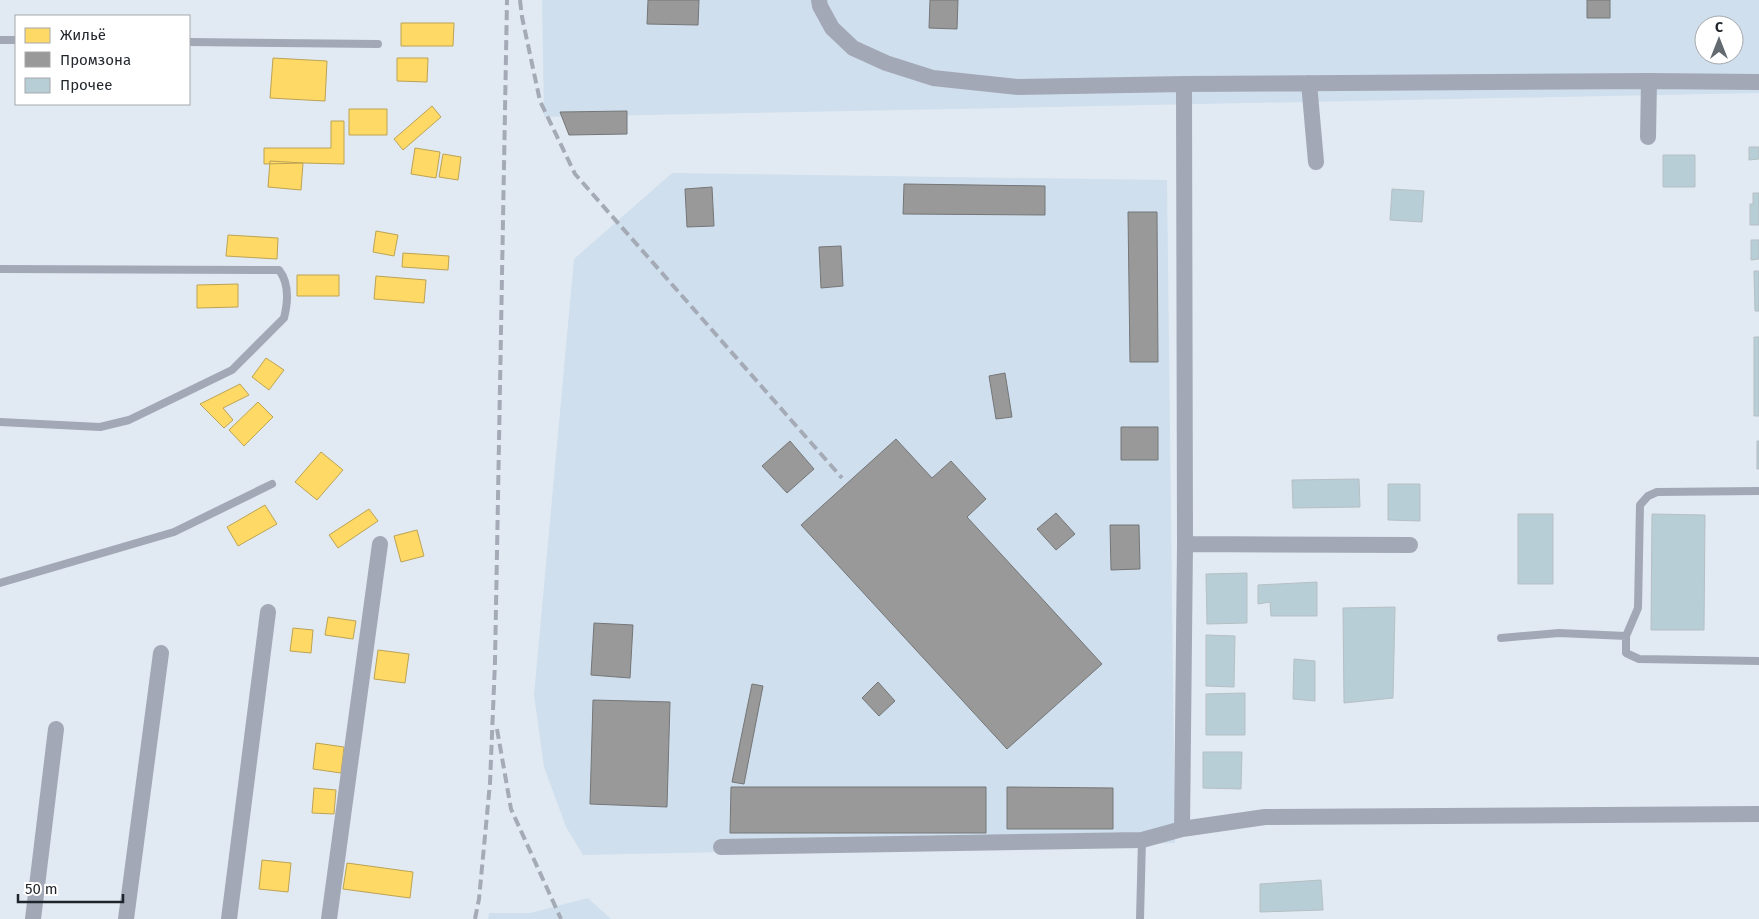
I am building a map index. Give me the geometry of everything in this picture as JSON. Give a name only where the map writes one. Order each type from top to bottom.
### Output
[{"type":"street","points":[[819,0],[820,6],[832,28],[854,48],[886,63],[933,78],[1018,87],[1309,83],[1759,82]]},
{"type":"street","points":[[1648,137],[1649,81]]},
{"type":"street","points":[[1309,83],[1316,162]]},
{"type":"street","points":[[1182,829],[1185,544],[1184,84]]},
{"type":"street","points":[[329,919],[380,544]]},
{"type":"street","points":[[1185,544],[1410,545]]},
{"type":"street","points":[[229,919],[268,612]]},
{"type":"street","points":[[126,919],[161,653]]},
{"type":"street","points":[[33,919],[56,729]]},
{"type":"street","points":[[721,847],[1142,840],[1182,829],[1265,817],[1759,814]]},
{"type":"lane","points":[[0,40],[15,40]]},
{"type":"lane","points":[[190,42],[378,44]]},
{"type":"lane","points":[[0,269],[279,270],[287,284],[284,318],[232,370],[129,420],[100,427],[0,422]]},
{"type":"lane","points":[[0,582],[174,532],[272,484]]},
{"type":"lane","points":[[1759,491],[1657,492],[1648,496],[1640,505],[1638,608],[1626,636],[1626,653],[1638,659],[1759,661]]},
{"type":"lane","points":[[1502,638],[1559,633],[1626,636]]},
{"type":"lane","points":[[1140,919],[1142,840]]},
{"type":"shaded area","points":[[542,0],[1759,0],[1759,93],[544,117]]},
{"type":"shaded area","points":[[672,173],[1167,180],[1175,843],[583,855],[566,827],[544,767],[534,695],[574,259]]},
{"type":"shaded area","points":[[588,898],[611,919],[488,919],[489,913],[530,913]]},
{"type":"building: Жильё","points":[[401,23],[454,23],[453,46],[401,46]]},
{"type":"building: Жильё","points":[[273,58],[327,61],[325,101],[270,98]]},
{"type":"building: Жильё","points":[[397,58],[428,58],[427,82],[397,81]]},
{"type":"building: Жильё","points":[[432,106],[441,117],[403,150],[394,139]]},
{"type":"building: Жильё","points":[[349,109],[387,109],[387,135],[349,135]]},
{"type":"building: Жильё","points":[[331,121],[344,121],[344,164],[264,164],[264,148],[331,148]]},
{"type":"building: Жильё","points":[[415,148],[440,152],[436,178],[411,174]]},
{"type":"building: Жильё","points":[[443,154],[461,157],[458,180],[439,177]]},
{"type":"building: Жильё","points":[[270,161],[303,163],[301,190],[268,187]]},
{"type":"building: Жильё","points":[[376,231],[398,235],[394,256],[373,252]]},
{"type":"building: Жильё","points":[[228,235],[278,238],[277,259],[226,256]]},
{"type":"building: Жильё","points":[[403,253],[449,256],[448,270],[402,267]]},
{"type":"building: Жильё","points":[[297,275],[339,275],[339,296],[297,296]]},
{"type":"building: Жильё","points":[[376,276],[426,280],[424,303],[374,299]]},
{"type":"building: Жильё","points":[[238,284],[238,307],[197,308],[197,285]]},
{"type":"building: Жильё","points":[[266,358],[284,370],[269,390],[252,377]]},
{"type":"building: Жильё","points":[[240,384],[249,395],[223,408],[233,420],[224,428],[200,404]]},
{"type":"building: Жильё","points":[[258,402],[273,417],[244,446],[229,430]]},
{"type":"building: Жильё","points":[[321,452],[343,470],[317,500],[295,482]]},
{"type":"building: Жильё","points":[[265,505],[277,524],[238,546],[227,527]]},
{"type":"building: Жильё","points":[[369,509],[378,521],[338,548],[329,535]]},
{"type":"building: Жильё","points":[[417,530],[424,556],[401,562],[394,536]]},
{"type":"building: Жильё","points":[[328,617],[356,621],[353,639],[325,635]]},
{"type":"building: Жильё","points":[[293,628],[313,630],[311,653],[290,651]]},
{"type":"building: Жильё","points":[[378,650],[409,654],[405,683],[374,679]]},
{"type":"building: Жильё","points":[[316,743],[344,747],[341,773],[313,769]]},
{"type":"building: Жильё","points":[[314,788],[336,790],[334,814],[312,813]]},
{"type":"building: Жильё","points":[[262,860],[291,863],[288,892],[259,889]]},
{"type":"building: Жильё","points":[[347,863],[413,872],[410,898],[343,889]]},
{"type":"building: Промзона","points":[[648,0],[699,0],[698,25],[647,24]]},
{"type":"building: Промзона","points":[[930,0],[958,0],[957,29],[929,28]]},
{"type":"building: Промзона","points":[[1587,0],[1610,0],[1610,18],[1587,18]]},
{"type":"building: Промзона","points":[[627,111],[627,134],[569,135],[560,112]]},
{"type":"building: Промзона","points":[[904,184],[1045,186],[1045,215],[903,214]]},
{"type":"building: Промзона","points":[[712,187],[714,226],[687,227],[685,189]]},
{"type":"building: Промзона","points":[[1128,212],[1157,212],[1158,362],[1130,362]]},
{"type":"building: Промзона","points":[[841,246],[843,286],[821,288],[819,247]]},
{"type":"building: Промзона","points":[[1005,373],[1012,417],[996,419],[989,376]]},
{"type":"building: Промзона","points":[[1121,427],[1158,427],[1158,460],[1121,460]]},
{"type":"building: Промзона","points":[[896,439],[932,478],[951,461],[986,499],[967,517],[1102,664],[1007,749],[801,525]]},
{"type":"building: Промзона","points":[[790,441],[814,469],[787,493],[762,466]]},
{"type":"building: Промзона","points":[[1056,513],[1075,534],[1056,550],[1037,529]]},
{"type":"building: Промзона","points":[[1110,525],[1139,525],[1140,569],[1111,570]]},
{"type":"building: Промзона","points":[[594,623],[633,625],[630,678],[591,675]]},
{"type":"building: Промзона","points":[[878,682],[895,701],[879,716],[862,698]]},
{"type":"building: Промзона","points":[[752,684],[763,686],[744,784],[732,782]]},
{"type":"building: Промзона","points":[[593,700],[670,702],[667,807],[590,804]]},
{"type":"building: Промзона","points":[[731,787],[986,787],[986,833],[730,833]]},
{"type":"building: Промзона","points":[[1007,787],[1113,788],[1113,829],[1007,829]]},
{"type":"building: Прочее","points":[[1749,147],[1759,147],[1759,159],[1749,160]]},
{"type":"building: Прочее","points":[[1663,155],[1695,155],[1695,187],[1663,187]]},
{"type":"building: Прочее","points":[[1392,189],[1424,191],[1422,222],[1390,220]]},
{"type":"building: Прочее","points":[[1753,193],[1759,193],[1759,225],[1750,225],[1750,204],[1753,204]]},
{"type":"building: Прочее","points":[[1751,240],[1759,240],[1759,259],[1751,260]]},
{"type":"building: Прочее","points":[[1754,271],[1759,271],[1759,311],[1755,311]]},
{"type":"building: Прочее","points":[[1754,337],[1759,337],[1759,416],[1754,416]]},
{"type":"building: Прочее","points":[[1757,441],[1759,441],[1759,469],[1757,469]]},
{"type":"building: Прочее","points":[[1359,479],[1360,507],[1293,508],[1292,480]]},
{"type":"building: Прочее","points":[[1388,484],[1420,484],[1420,521],[1388,520]]},
{"type":"building: Прочее","points":[[1518,514],[1553,514],[1553,584],[1518,584]]},
{"type":"building: Прочее","points":[[1652,514],[1705,515],[1704,630],[1651,630]]},
{"type":"building: Прочее","points":[[1247,573],[1247,623],[1207,624],[1206,574]]},
{"type":"building: Прочее","points":[[1317,582],[1317,616],[1271,616],[1270,602],[1258,604],[1258,585]]},
{"type":"building: Прочее","points":[[1395,607],[1393,698],[1344,703],[1343,608]]},
{"type":"building: Прочее","points":[[1206,635],[1235,636],[1234,687],[1206,686]]},
{"type":"building: Прочее","points":[[1294,659],[1315,661],[1315,701],[1293,699]]},
{"type":"building: Прочее","points":[[1245,693],[1245,735],[1206,735],[1206,694]]},
{"type":"building: Прочее","points":[[1203,752],[1242,752],[1241,789],[1203,788]]},
{"type":"building: Прочее","points":[[1321,880],[1323,910],[1260,912],[1260,884]]},
{"type":"railway","points":[[475,919],[479,899],[490,783],[495,662],[507,0]]},
{"type":"railway","points":[[520,0],[540,101],[575,174],[842,478]]},
{"type":"railway","points":[[497,729],[511,809],[561,919]]}]
